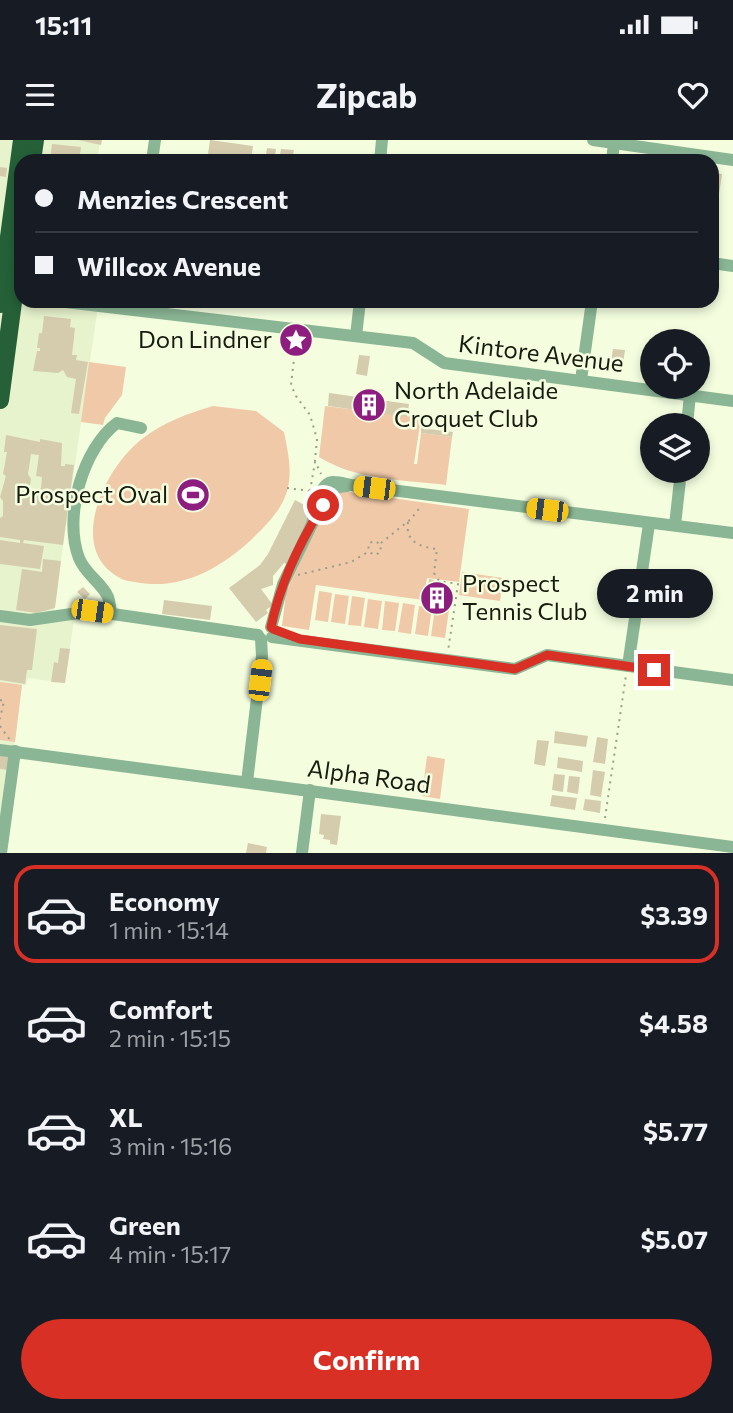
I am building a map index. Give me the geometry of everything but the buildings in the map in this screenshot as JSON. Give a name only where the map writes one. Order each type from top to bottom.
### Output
[{"type":"highway","points":[[0,400],[12,299],[12,193]]},
{"type":"street","points":[[593,140],[691,154]]},
{"type":"street","points":[[612,154],[614,143]]},
{"type":"street","name":"Kintore Avenue","points":[[117,308],[413,343],[444,363],[640,388]]},
{"type":"street","points":[[356,336],[359,308]]},
{"type":"street","points":[[581,380],[591,308]]},
{"type":"street","name":"Kintore Avenue","points":[[710,398],[733,401]]},
{"type":"street","points":[[111,613],[108,596],[91,578],[79,558],[74,530],[75,507],[90,452],[105,432],[117,423],[141,428]]},
{"type":"street","points":[[312,524],[326,484],[333,481],[733,534]]},
{"type":"street","points":[[675,525],[680,483]]},
{"type":"street","points":[[247,782],[266,632],[283,584],[312,524],[330,493],[351,485]]},
{"type":"street","points":[[627,666],[649,524]]},
{"type":"street","points":[[0,616],[30,620],[92,611],[238,631],[266,632],[515,669],[547,655],[733,680]]},
{"type":"street","points":[[1,853],[8,751]]},
{"type":"street","name":"Alpha Road","points":[[8,751],[731,849]]},
{"type":"street","points":[[302,853],[310,790]]},
{"type":"path","points":[[287,488],[310,491],[317,439],[310,415],[291,385],[298,329]]},
{"type":"path","points":[[315,461],[326,484]]},
{"type":"path","points":[[380,544],[408,522],[422,504]]},
{"type":"path","points":[[408,522],[409,536],[414,543],[437,550],[434,573],[439,581],[458,584],[447,660]]},
{"type":"path","points":[[368,552],[369,543],[375,541],[380,544]]},
{"type":"path","points":[[368,552],[373,556],[378,554],[380,544]]},
{"type":"path","points":[[297,575],[351,562],[368,552]]},
{"type":"path","points":[[604,830],[627,666]]},
{"type":"path","points":[[0,700],[4,701],[0,719]]},
{"type":"path","points":[[0,726],[11,741],[8,751]]},
{"type":"shaded area","points":[[0,140],[100,140],[98,154],[14,154],[14,308],[98,308],[53,616],[75,613],[65,683],[28,678],[26,685],[22,685],[0,853]]},
{"type":"shaded area","points":[[89,362],[126,367],[122,395],[103,425],[81,422]]},
{"type":"shaded area","name":"Prospect Oval","points":[[213,406],[256,411],[284,432],[289,478],[281,505],[250,541],[225,561],[197,576],[182,581],[151,584],[122,579],[104,565],[95,548],[93,529],[96,508],[104,488],[115,468],[142,439],[176,419]]},
{"type":"shaded area","points":[[325,406],[421,418],[414,464],[417,464],[421,433],[452,437],[446,485],[364,475],[333,465],[319,457]]},
{"type":"shaded area","points":[[343,491],[469,509],[459,582],[427,578],[423,600],[316,585],[309,630],[282,626],[286,593],[329,499]]},
{"type":"shaded area","points":[[462,572],[503,578],[500,601],[459,595]]},
{"type":"shaded area","points":[[319,591],[332,593],[328,622],[315,620]]},
{"type":"shaded area","points":[[335,594],[349,596],[345,624],[331,622]]},
{"type":"shaded area","points":[[352,596],[365,598],[361,626],[348,625]]},
{"type":"shaded area","points":[[368,599],[382,601],[378,629],[364,627]]},
{"type":"shaded area","points":[[385,601],[399,603],[395,631],[382,630]]},
{"type":"shaded area","points":[[403,603],[415,605],[411,634],[398,632]]},
{"type":"shaded area","points":[[419,606],[432,608],[428,636],[415,634]]},
{"type":"shaded area","points":[[435,608],[449,610],[445,638],[431,636]]},
{"type":"shaded area","points":[[0,682],[22,685],[15,742],[0,740]]},
{"type":"shaded area","points":[[427,756],[445,759],[440,799],[422,796]]},
{"type":"place","name":"Don Lindner","points":[[296,340]]},
{"type":"place","name":"North Adelaide Croquet Club","points":[[369,405]]},
{"type":"place","name":"Prospect Oval","points":[[193,495]]},
{"type":"place","name":"Prospect Tennis Club","points":[[437,598]]},
{"type":"route","points":[[323,505],[283,584],[275,609],[271,627],[273,629],[300,639],[515,669],[547,655],[654,670]]}]
